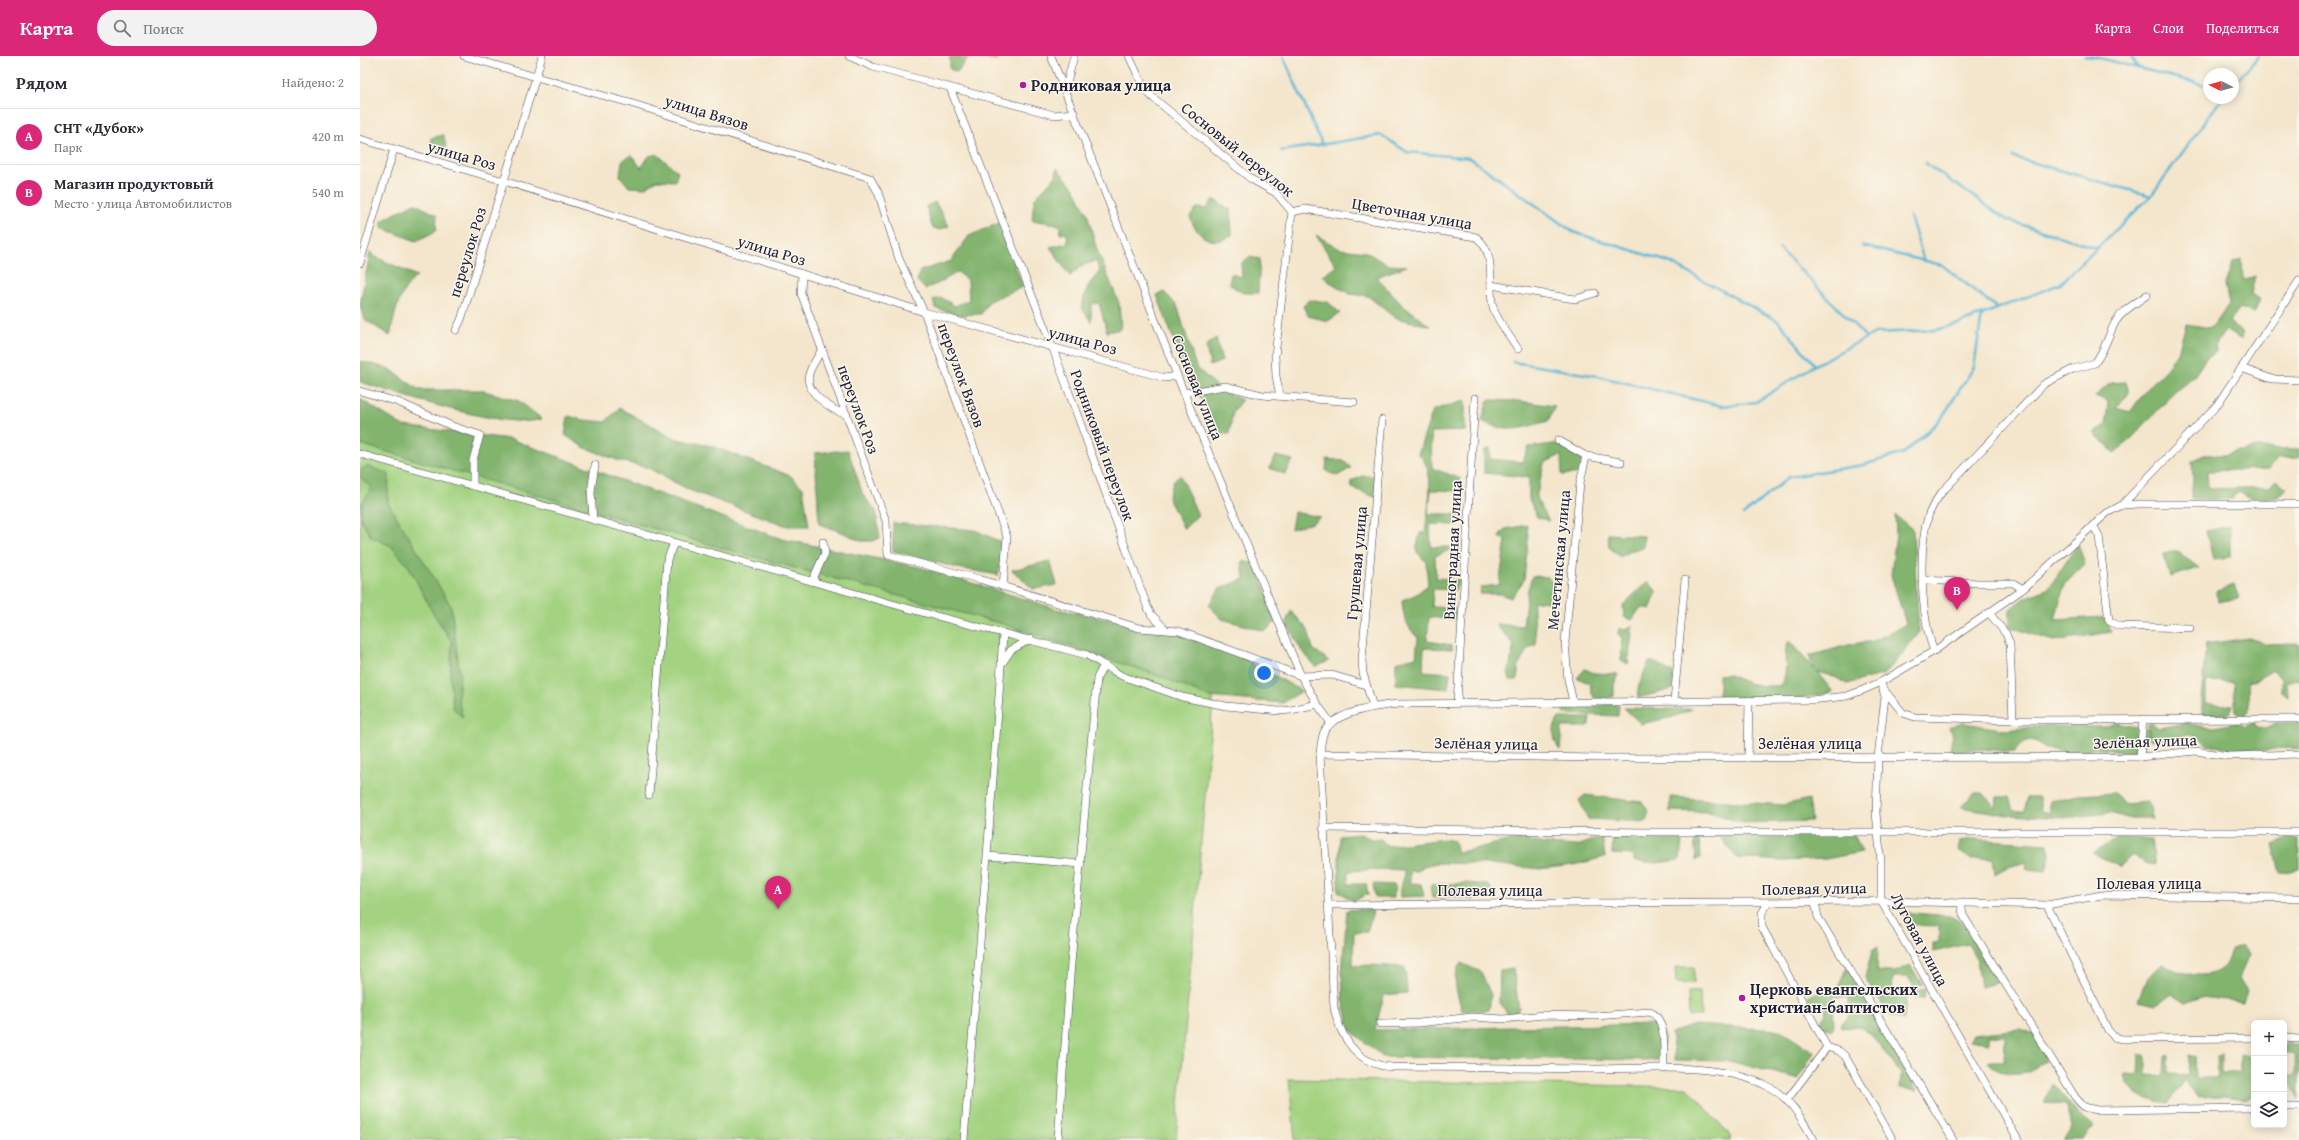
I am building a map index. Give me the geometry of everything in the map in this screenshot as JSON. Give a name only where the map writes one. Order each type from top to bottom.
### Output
[{"type":"street","name":"улица Вязов","points":[[464,56],[630,103],[870,178]]},
{"type":"street","points":[[536,77],[542,56]]},
{"type":"street","points":[[849,56],[873,67],[1054,115],[1074,113]]},
{"type":"street","name":"Сосновая улица","points":[[1051,56],[1184,393],[1301,676],[1317,704],[1331,723]]},
{"type":"street","points":[[1062,84],[1067,82],[1074,56]]},
{"type":"street","name":"Сосновый переулок","points":[[1129,56],[1142,86],[1151,96],[1251,179],[1276,193],[1292,212],[1275,356],[1276,376],[1280,396]]},
{"type":"street","name":"переулок Роз","points":[[456,330],[461,320],[536,77]]},
{"type":"street","name":"Родниковый переулок","points":[[950,88],[1052,346],[1147,606],[1151,614],[1165,629]]},
{"type":"street","name":"улица Роз","points":[[360,139],[924,312],[1165,378],[1178,376]]},
{"type":"street","points":[[360,263],[361,253],[394,149]]},
{"type":"street","name":"переулок Вязов","points":[[870,178],[878,192],[899,259],[924,312],[1007,537],[1008,551],[1003,587]]},
{"type":"street","name":"Цветочная улица","points":[[1292,212],[1305,209],[1476,237],[1482,242],[1489,256],[1493,307],[1518,349]]},
{"type":"street","name":"переулок Роз","points":[[802,274],[801,293],[886,520],[888,555],[1003,587]]},
{"type":"street","points":[[1814,1140],[1800,1116],[1787,1100],[1767,1086],[1739,1076],[1701,1070],[1664,1069],[1392,1067],[1379,1066],[1367,1061],[1347,1041],[1337,1020],[1334,1008],[1323,828],[1320,754],[1322,735],[1331,723],[1338,718],[1373,707],[1456,703],[1830,699],[1847,696],[1881,682],[1934,651],[1990,614],[2023,589],[2107,513],[2122,505],[2208,416],[2299,281]]},
{"type":"street","points":[[1491,285],[1576,299],[1595,293]]},
{"type":"street","points":[[1934,651],[1926,626],[1924,580],[1924,541],[1928,517],[1933,504],[1942,492],[2044,384],[2073,369],[2095,363],[2104,351],[2116,322],[2125,311],[2147,295]]},
{"type":"street","points":[[822,349],[809,375],[812,390],[832,408],[847,415]]},
{"type":"street","points":[[2241,368],[2272,379],[2299,380]]},
{"type":"street","points":[[1184,393],[1225,386],[1252,393],[1354,402]]},
{"type":"street","points":[[360,391],[398,402],[452,426],[480,435],[473,460],[473,486]]},
{"type":"street","name":"Виноградная улица","points":[[1456,703],[1474,398]]},
{"type":"street","name":"Грушевая улица","points":[[1373,707],[1366,685],[1362,660],[1382,420]]},
{"type":"street","points":[[1558,440],[1586,456],[1621,462]]},
{"type":"street","points":[[360,454],[812,581],[1003,633],[1087,654],[1104,665],[1145,685],[1204,702],[1279,711],[1317,704]]},
{"type":"street","name":"Мечетинская улица","points":[[1573,702],[1566,666],[1565,642],[1580,483],[1586,456]]},
{"type":"street","points":[[592,520],[591,492],[595,465]]},
{"type":"street","points":[[2122,505],[2299,504]]},
{"type":"street","points":[[2093,525],[2099,536],[2109,621],[2119,626],[2190,628]]},
{"type":"street","points":[[812,581],[825,553],[823,542]]},
{"type":"street","points":[[649,795],[667,560],[674,543]]},
{"type":"street","points":[[1674,701],[1685,580]]},
{"type":"street","points":[[1924,580],[2013,583],[2023,589]]},
{"type":"street","points":[[1003,587],[1140,628],[1179,631],[1301,676],[1332,676],[1366,685]]},
{"type":"street","points":[[1990,614],[2006,634],[2010,644],[2013,720]]},
{"type":"street","points":[[964,1140],[978,960],[988,856],[1003,633]]},
{"type":"street","points":[[1001,665],[1011,650],[1031,639]]},
{"type":"street","points":[[1058,1140],[1070,971],[1097,678],[1104,665]]},
{"type":"street","points":[[1881,682],[1885,691],[1907,716],[2013,720],[2299,719]]},
{"type":"street","name":"Луговая улица","points":[[1885,691],[1878,757],[1878,832],[1881,862],[1881,901],[2018,1140]]},
{"type":"street","points":[[1748,758],[1749,700]]},
{"type":"street","points":[[2140,757],[2143,719]]},
{"type":"street","name":"Зелёная улица","points":[[1320,754],[1600,758],[2140,757],[2195,751],[2228,756],[2299,754]]},
{"type":"street","points":[[1323,828],[1651,832],[2299,832]]},
{"type":"street","points":[[988,856],[1081,864]]},
{"type":"street","name":"Полевая улица","points":[[1328,904],[1768,903],[1881,901],[2047,905],[2102,895],[2299,898]]},
{"type":"street","points":[[1815,902],[1818,917],[1953,1140]]},
{"type":"street","points":[[1961,902],[1963,915],[2075,1097],[2084,1107],[2098,1110],[2251,1108]]},
{"type":"street","points":[[1768,903],[1762,913],[1762,927],[1819,1029],[1827,1047],[1839,1051],[1845,1056],[1892,1140]]},
{"type":"street","points":[[2047,905],[2108,1030],[2114,1037],[2122,1039],[2251,1038]]},
{"type":"street","points":[[1380,1024],[1419,1023],[1472,1017],[1503,1019],[1544,1015],[1594,1016],[1650,1012],[1656,1014],[1661,1022],[1664,1069]]},
{"type":"street","points":[[2287,1038],[2299,1039]]},
{"type":"street","points":[[1787,1100],[1816,1064],[1827,1047]]},
{"type":"street","points":[[2287,1107],[2299,1107]]},
{"type":"green space","points":[[950,56],[998,56],[998,60],[968,58],[957,72],[950,69]]},
{"type":"green space","points":[[444,135],[447,153],[431,147],[431,138]]},
{"type":"green space","points":[[657,154],[678,172],[675,181],[657,180],[644,188],[629,187],[620,176],[622,161],[632,155],[641,168],[649,156]]},
{"type":"green space","points":[[1057,168],[1074,188],[1087,213],[1096,247],[1119,303],[1121,329],[1107,332],[1099,303],[1091,304],[1091,322],[1081,307],[1088,286],[1100,271],[1096,261],[1081,266],[1070,276],[1050,247],[1068,243],[1067,233],[1060,234],[1061,227],[1056,224],[1032,220],[1034,199],[1056,176]]},
{"type":"green space","points":[[1213,199],[1231,210],[1232,235],[1225,239],[1212,240],[1201,235],[1190,217],[1197,208],[1207,209]]},
{"type":"green space","points":[[935,202],[949,226],[939,230],[932,227],[926,206]]},
{"type":"green space","points":[[414,203],[437,215],[436,231],[416,241],[382,228],[382,221]]},
{"type":"green space","points":[[999,223],[1023,287],[989,301],[981,314],[960,315],[935,308],[933,300],[942,298],[955,306],[969,300],[968,281],[958,272],[925,289],[917,281],[920,271],[951,261],[969,236]]},
{"type":"green space","points":[[1316,235],[1340,249],[1366,252],[1388,265],[1407,266],[1376,277],[1402,305],[1430,326],[1395,318],[1368,296],[1350,294],[1331,283],[1323,276],[1336,266]]},
{"type":"green space","points":[[370,252],[376,257],[417,276],[405,289],[401,296],[390,336],[364,319],[360,305]]},
{"type":"green space","points":[[1249,257],[1260,259],[1258,293],[1243,293],[1229,284],[1231,274],[1242,277],[1241,264]]},
{"type":"green space","points":[[2242,259],[2243,280],[2255,276],[2251,294],[2260,300],[2254,313],[2240,308],[2229,322],[2244,333],[2240,339],[2225,330],[2215,346],[2216,352],[2206,358],[2195,375],[2175,392],[2128,442],[2114,453],[2094,433],[2106,424],[2108,401],[2095,396],[2111,383],[2126,382],[2129,393],[2116,408],[2130,412],[2146,390],[2167,368],[2179,349],[2186,324],[2211,328],[2229,304],[2225,284],[2233,262]]},
{"type":"green space","points":[[1164,292],[1177,305],[1196,367],[1223,392],[1242,400],[1233,411],[1229,434],[1217,434],[1205,404],[1189,381],[1157,295]]},
{"type":"green space","points":[[1309,300],[1328,302],[1340,313],[1328,321],[1308,316],[1303,306]]},
{"type":"green space","points":[[1216,338],[1222,361],[1210,366],[1206,346]]},
{"type":"green space","points":[[360,361],[390,369],[419,390],[481,390],[519,401],[542,419],[526,421],[504,420],[479,416],[452,410],[360,382]]},
{"type":"green space","points":[[360,399],[403,426],[510,439],[782,539],[923,568],[1057,609],[1207,638],[1302,691],[1283,703],[1208,697],[1162,677],[1003,624],[736,552],[360,444]]},
{"type":"green space","points":[[1488,400],[1518,401],[1555,406],[1548,421],[1522,428],[1507,429],[1499,428],[1482,421]]},
{"type":"green space","points":[[1465,401],[1465,431],[1431,432],[1432,468],[1461,479],[1458,491],[1431,490],[1428,514],[1461,514],[1459,525],[1430,524],[1431,547],[1458,547],[1435,556],[1436,578],[1460,580],[1455,590],[1433,589],[1432,607],[1455,608],[1455,620],[1429,617],[1427,641],[1451,645],[1453,649],[1424,648],[1423,671],[1450,673],[1448,689],[1396,684],[1396,662],[1416,657],[1418,638],[1406,621],[1403,612],[1402,600],[1415,595],[1428,585],[1426,562],[1416,551],[1420,533],[1425,533],[1430,480],[1424,461],[1418,454],[1433,410]]},
{"type":"green space","points":[[619,408],[677,439],[711,446],[791,476],[803,488],[809,526],[787,526],[689,490],[648,468],[617,460],[583,447],[565,435],[568,416],[584,420],[605,422]]},
{"type":"green space","points":[[360,430],[1215,677],[1176,1140],[360,1140]]},
{"type":"green space","points":[[1562,443],[1580,453],[1582,473],[1562,475],[1561,455],[1544,463],[1536,498],[1549,521],[1537,517],[1529,499],[1529,477],[1484,473],[1484,451],[1490,448],[1490,459],[1522,462],[1529,447]]},
{"type":"green space","points":[[2253,448],[2299,449],[2299,458],[2278,458],[2269,469],[2207,471],[2208,489],[2269,487],[2277,480],[2286,488],[2278,497],[2258,499],[2237,492],[2232,499],[2191,499],[2193,480],[2192,461],[2204,455],[2224,455]]},
{"type":"green space","points":[[848,450],[863,495],[876,511],[880,538],[872,541],[860,541],[847,534],[819,524],[815,453]]},
{"type":"green space","points":[[1276,456],[1293,460],[1285,474],[1269,468]]},
{"type":"green space","points":[[1327,459],[1344,461],[1351,468],[1337,476],[1326,471]]},
{"type":"green space","points":[[366,466],[389,474],[388,503],[451,606],[460,675],[458,699],[463,718],[453,708],[450,675],[452,642],[433,613],[409,567],[391,546],[371,537],[361,520],[362,503],[371,487],[360,477],[360,471]]},
{"type":"green space","points":[[1180,475],[1198,515],[1184,529],[1168,498],[1173,482]]},
{"type":"green space","points":[[1363,476],[1377,476],[1375,497],[1352,488],[1351,481]]},
{"type":"green space","points":[[1294,512],[1320,517],[1312,523],[1291,529]]},
{"type":"green space","points":[[1895,515],[1913,530],[1919,633],[1885,674],[1847,684],[1835,677],[1817,672],[1833,692],[1791,699],[1761,701],[1719,697],[1719,675],[1729,675],[1747,683],[1756,685],[1779,686],[1785,676],[1785,653],[1789,641],[1815,670],[1809,656],[1852,644],[1874,641],[1906,624],[1891,575],[1896,534]]},
{"type":"green space","points":[[893,523],[975,530],[1003,543],[998,575],[958,568],[893,551]]},
{"type":"green space","points":[[1527,525],[1528,540],[1524,580],[1511,598],[1500,594],[1480,594],[1481,587],[1499,585],[1506,540],[1498,537],[1505,529]]},
{"type":"green space","points":[[2230,526],[2230,557],[2213,559],[2206,531]]},
{"type":"green space","points":[[1608,534],[1644,536],[1643,547],[1630,551],[1620,557],[1609,547]]},
{"type":"green space","points":[[2078,544],[2085,564],[2064,585],[2055,620],[2103,617],[2112,632],[2053,641],[2010,627],[2010,609],[2023,599],[2049,588]]},
{"type":"green space","points":[[2177,551],[2199,568],[2170,577],[2163,554]]},
{"type":"green space","points":[[1050,561],[1057,585],[1033,589],[1012,570]]},
{"type":"green space","points":[[1242,561],[1254,563],[1278,620],[1265,631],[1222,619],[1209,606],[1219,589],[1244,579]]},
{"type":"green space","points":[[1532,576],[1548,577],[1553,584],[1551,602],[1534,601],[1536,645],[1528,648],[1519,665],[1517,680],[1510,680],[1508,674],[1514,645],[1495,624],[1523,626],[1527,593]]},
{"type":"green space","points":[[1648,581],[1657,592],[1650,609],[1641,607],[1632,620],[1624,617],[1623,605]]},
{"type":"green space","points":[[2234,585],[2239,598],[2218,602],[2217,591]]},
{"type":"green space","points":[[1291,611],[1308,630],[1313,649],[1329,661],[1315,667],[1298,645],[1286,622]]},
{"type":"green space","points":[[1633,625],[1628,664],[1621,660],[1622,638],[1618,634],[1619,628],[1625,630]]},
{"type":"green space","points":[[2249,638],[2266,644],[2299,643],[2299,679],[2287,683],[2288,697],[2282,692],[2282,679],[2273,670],[2254,681],[2248,681],[2249,710],[2245,717],[2236,712],[2233,682],[2206,681],[2206,704],[2233,705],[2230,714],[2202,714],[2202,688],[2206,644]]},
{"type":"green space","points":[[1649,661],[1659,664],[1669,672],[1673,672],[1673,689],[1638,698],[1638,688]]},
{"type":"green space","points":[[1585,669],[1594,673],[1618,674],[1614,685],[1614,695],[1607,699],[1594,698],[1589,683],[1577,678]]},
{"type":"green space","points":[[1607,704],[1619,705],[1618,716],[1564,714],[1563,710],[1566,706],[1591,707]]},
{"type":"green space","points":[[1624,708],[1692,709],[1673,717],[1641,724]]},
{"type":"green space","points":[[1559,718],[1590,718],[1589,725],[1586,727],[1562,727],[1560,751],[1554,739],[1554,730],[1556,722]]},
{"type":"green space","points":[[2240,722],[2245,727],[2254,722],[2257,727],[2265,728],[2276,723],[2299,722],[2299,749],[2279,748],[2263,751],[2253,748],[2245,750],[2232,749],[2207,745],[2199,737],[2190,735],[2150,740],[2149,731],[2145,744],[2132,752],[2093,748],[2082,753],[2046,749],[2037,742],[2029,740],[2022,744],[2015,752],[1970,750],[1956,754],[1949,752],[1953,735],[1949,727],[1964,723],[2007,730],[2037,726],[2103,727],[2116,723],[2149,730],[2147,725],[2151,723],[2159,728],[2185,723],[2210,728]]},
{"type":"green space","points":[[1974,793],[1983,793],[1996,808],[1997,797],[2009,797],[2013,811],[2025,811],[2027,797],[2039,797],[2041,811],[2050,813],[2050,801],[2078,795],[2115,793],[2124,804],[2148,802],[2153,818],[2127,818],[2110,813],[2065,818],[2008,815],[1961,807]]},
{"type":"green space","points":[[1585,795],[1642,802],[1649,811],[1646,822],[1588,819],[1579,800]]},
{"type":"green space","points":[[1671,797],[1783,805],[1809,799],[1812,821],[1742,823],[1709,812],[1669,811]]},
{"type":"green space","points":[[1853,832],[1862,852],[1826,859],[1783,861],[1737,858],[1720,837],[1699,837],[1700,858],[1696,860],[1694,837],[1682,840],[1680,860],[1655,863],[1634,861],[1633,855],[1612,854],[1613,838]]},
{"type":"green space","points":[[1360,834],[1374,840],[1381,839],[1388,846],[1444,839],[1454,841],[1457,853],[1515,839],[1546,844],[1577,846],[1602,837],[1605,857],[1574,865],[1540,869],[1491,864],[1436,863],[1424,866],[1417,871],[1410,871],[1410,883],[1421,884],[1424,896],[1400,897],[1404,870],[1380,869],[1348,871],[1348,884],[1366,884],[1368,894],[1353,901],[1338,891],[1340,836]]},
{"type":"green space","points":[[2120,837],[2151,840],[2155,865],[2145,863],[2132,855],[2120,867],[2093,853]]},
{"type":"green space","points":[[2289,837],[2299,839],[2299,869],[2280,873],[2273,844]]},
{"type":"green space","points":[[1973,839],[2048,844],[2050,854],[2046,871],[2026,869],[2027,862],[2007,867],[1995,874],[1993,858],[1970,859],[1958,850],[1960,841]]},
{"type":"green space","points":[[1465,883],[1490,885],[1491,890],[1472,900],[1454,896],[1432,898],[1430,885]]},
{"type":"green space","points":[[1373,884],[1395,885],[1394,898],[1375,898]]},
{"type":"green space","points":[[1360,909],[1373,911],[1367,932],[1354,932],[1353,966],[1371,965],[1405,967],[1407,993],[1384,995],[1375,1030],[1658,1024],[1664,1036],[1663,1055],[1657,1060],[1383,1057],[1351,1031],[1343,999],[1342,973],[1347,910]]},
{"type":"green space","points":[[1901,912],[1950,916],[1962,922],[1997,983],[1981,987],[1977,960],[1968,944],[1933,952],[1933,943],[1939,942],[1939,926],[1917,925],[1909,921]]},
{"type":"green space","points":[[2242,945],[2249,955],[2239,978],[2247,991],[2243,1002],[2201,997],[2186,1003],[2172,994],[2157,1005],[2138,1001],[2147,980],[2162,964],[2184,973],[2201,975],[2209,974],[2216,972],[2223,967],[2227,962],[2231,950]]},
{"type":"green space","points":[[1878,947],[1877,972],[1895,972],[1910,965],[1923,985],[1914,987],[1908,977],[1893,977],[1892,995],[1900,995],[1925,989],[1924,999],[1906,997],[1904,1020],[1889,1015],[1865,978],[1872,951]]},
{"type":"green space","points":[[1461,963],[1481,972],[1491,995],[1489,1010],[1462,1011],[1455,981]]},
{"type":"green space","points":[[1675,967],[1694,967],[1694,983],[1676,983]]},
{"type":"green space","points":[[1848,967],[1917,1090],[1900,1088],[1901,1074],[1871,1034],[1858,1026],[1841,1028],[1841,1023],[1848,1018],[1848,997],[1833,997],[1834,1027],[1831,1030],[1819,1025],[1826,1014],[1824,1003],[1817,1010],[1807,1005],[1809,995],[1837,989]]},
{"type":"green space","points":[[1513,968],[1519,1009],[1510,1018],[1499,1001],[1500,970]]},
{"type":"green space","points":[[1688,992],[1700,992],[1701,1016],[1689,1016]]},
{"type":"green space","points":[[1694,1025],[1779,1030],[1814,1052],[1799,1079],[1729,1061],[1675,1060],[1671,1033]]},
{"type":"green space","points":[[2021,1029],[2037,1035],[2046,1061],[2026,1072],[2010,1073],[1999,1071],[1988,1062],[2004,1062],[2005,1036],[1989,1035],[1989,1043],[1969,1040],[1973,1034]]},
{"type":"green space","points":[[2287,1045],[2299,1045],[2299,1101],[2292,1084],[2287,1083],[2287,1075],[2295,1075],[2295,1055],[2287,1054]]},
{"type":"green space","points":[[2169,1054],[2169,1074],[2188,1075],[2189,1055],[2195,1057],[2196,1078],[2218,1078],[2217,1056],[2222,1054],[2222,1073],[2240,1073],[2240,1054],[2251,1057],[2251,1096],[2247,1099],[2222,1096],[2198,1097],[2184,1080],[2168,1103],[2146,1099],[2135,1093],[2127,1082],[2125,1074],[2138,1075],[2139,1055],[2146,1055],[2146,1075],[2164,1076],[2165,1056]]},
{"type":"green space","points":[[1289,1079],[1687,1087],[1730,1135],[1730,1140],[1295,1140]]},
{"type":"green space","points":[[2052,1083],[2078,1114],[2094,1126],[2082,1140],[2063,1140],[2072,1127],[2065,1105],[2044,1103]]},
{"type":"waterway","points":[[1283,56],[1322,144]]},
{"type":"waterway","points":[[2085,56],[2095,57],[2203,84]]},
{"type":"waterway","points":[[2131,56],[2138,68]]},
{"type":"waterway","points":[[2239,78],[2259,56]]},
{"type":"waterway","points":[[1513,362],[1597,376],[1722,406],[1756,402],[1815,365],[1875,333],[1936,330],[1961,323],[2060,284],[2151,196],[2218,104]]},
{"type":"waterway","points":[[1281,151],[1381,135],[1407,152],[1470,158],[1573,232],[1669,262],[1778,321],[1815,365]]},
{"type":"waterway","points":[[2013,157],[2151,196]]},
{"type":"waterway","points":[[1925,163],[2007,220],[2097,248]]},
{"type":"waterway","points":[[1910,216],[1924,261]]},
{"type":"waterway","points":[[1862,246],[1942,265],[1997,308]]},
{"type":"waterway","points":[[1779,248],[1866,337]]},
{"type":"waterway","points":[[1743,515],[1789,477],[1863,465],[1904,453],[1941,419],[1974,367],[1982,314]]},
{"type":"place","name":"Родниковая улица","points":[[1023,85]]},
{"type":"place","name":"Магазин продуктовый","points":[[1957,610]]},
{"type":"place","name":"СНТ «Дубок»","points":[[778,909]]},
{"type":"place","name":"Церковь евангельских христиан-баптистов","points":[[1742,998]]}]
